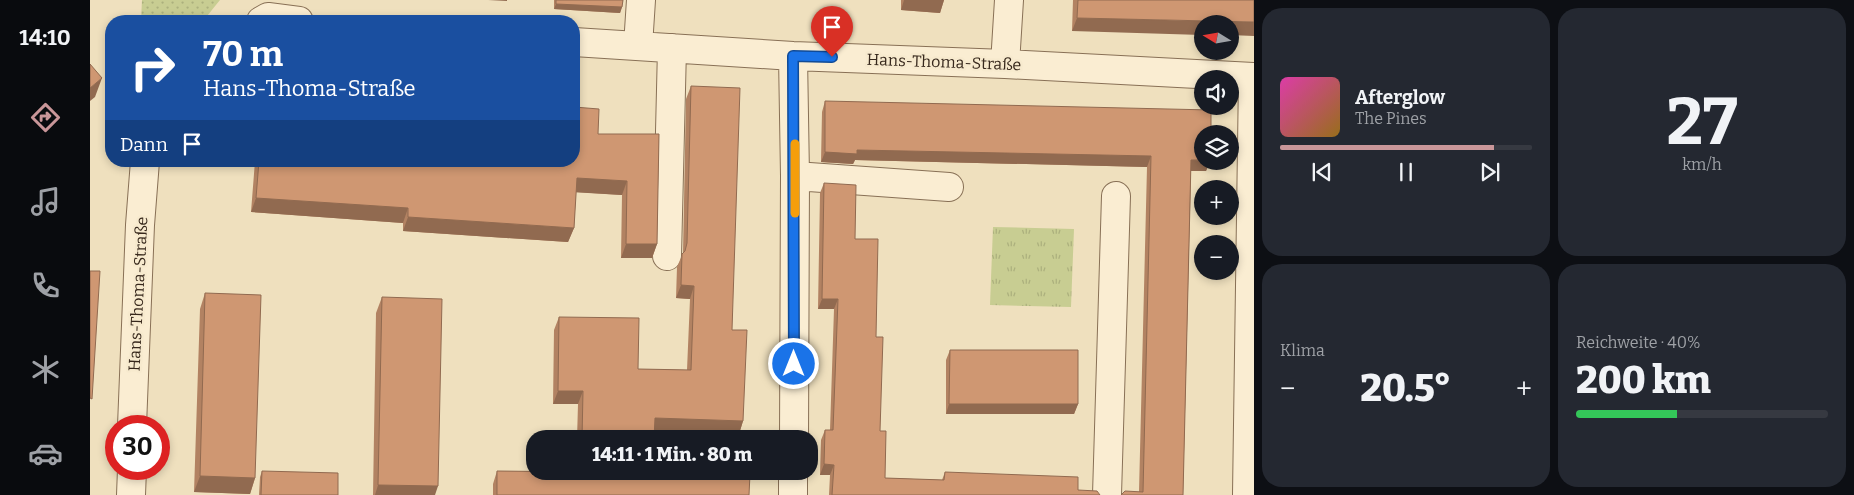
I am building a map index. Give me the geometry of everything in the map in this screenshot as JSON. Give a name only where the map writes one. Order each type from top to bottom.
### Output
[{"type":"street","points":[[638,46],[641,0]]},
{"type":"street","points":[[1005,64],[1009,0]]},
{"type":"street","name":"Hans-Thoma-Straße","points":[[580,42],[793,56],[1005,64],[1253,77]]},
{"type":"street","points":[[667,256],[672,48]]},
{"type":"street","points":[[793,56],[795,176],[794,430]]},
{"type":"street","points":[[1247,495],[1253,77]]},
{"type":"street","name":"Hans-Thoma-Straße","points":[[132,415],[140,225],[145,167]]},
{"type":"street","points":[[795,176],[949,187]]},
{"type":"street","points":[[1107,495],[1116,196]]},
{"type":"street","points":[[131,495],[132,480]]},
{"type":"street","points":[[793,495],[794,480]]},
{"type":"green space","points":[[142,0],[220,0],[208,15],[141,15]]},
{"type":"green space","points":[[993,227],[1074,229],[1071,307],[990,305]]},
{"type":"building","points":[[556,0],[623,0],[622,7],[556,4]]},
{"type":"building","points":[[1078,0],[1254,0],[1254,22],[1239,22],[1239,15],[1194,15],[1194,21],[1077,18]]},
{"type":"building","points":[[90,64],[102,78],[90,88]]},
{"type":"building","points":[[691,86],[740,88],[732,330],[747,330],[743,421],[655,418],[654,430],[582,430],[583,391],[558,391],[559,317],[639,318],[638,369],[691,370],[694,286],[681,285],[682,254],[687,243]]},
{"type":"building","points":[[825,101],[1194,110],[1194,115],[1211,115],[1211,125],[1194,125],[1194,160],[1191,160],[1183,495],[1121,495],[1125,491],[1143,492],[1151,156],[857,150],[857,154],[825,152]]},
{"type":"building","points":[[580,107],[599,109],[598,134],[659,134],[657,244],[626,244],[627,181],[577,178],[574,228],[408,217],[408,208],[256,198],[259,167],[580,167]]},
{"type":"building","points":[[824,183],[856,185],[855,239],[878,239],[876,337],[883,337],[880,431],[886,431],[885,478],[944,480],[945,472],[1078,477],[1078,490],[1097,491],[1100,495],[832,495],[834,465],[824,464],[825,430],[833,430],[838,299],[822,299]]},
{"type":"building","points":[[90,271],[100,271],[92,399],[90,398]]},
{"type":"building","points":[[205,293],[261,295],[255,478],[200,476]]},
{"type":"building","points":[[382,297],[442,299],[438,486],[378,485]]},
{"type":"building","points":[[950,350],[1078,350],[1078,404],[949,404]]},
{"type":"building","points":[[262,471],[338,473],[338,495],[261,495]]},
{"type":"building","points":[[497,471],[526,471],[526,480],[750,480],[749,495],[497,495]]},
{"type":"slow traffic","points":[[795,144],[795,213]]},
{"type":"route","points":[[794,364],[795,176],[793,56],[832,57]]}]
